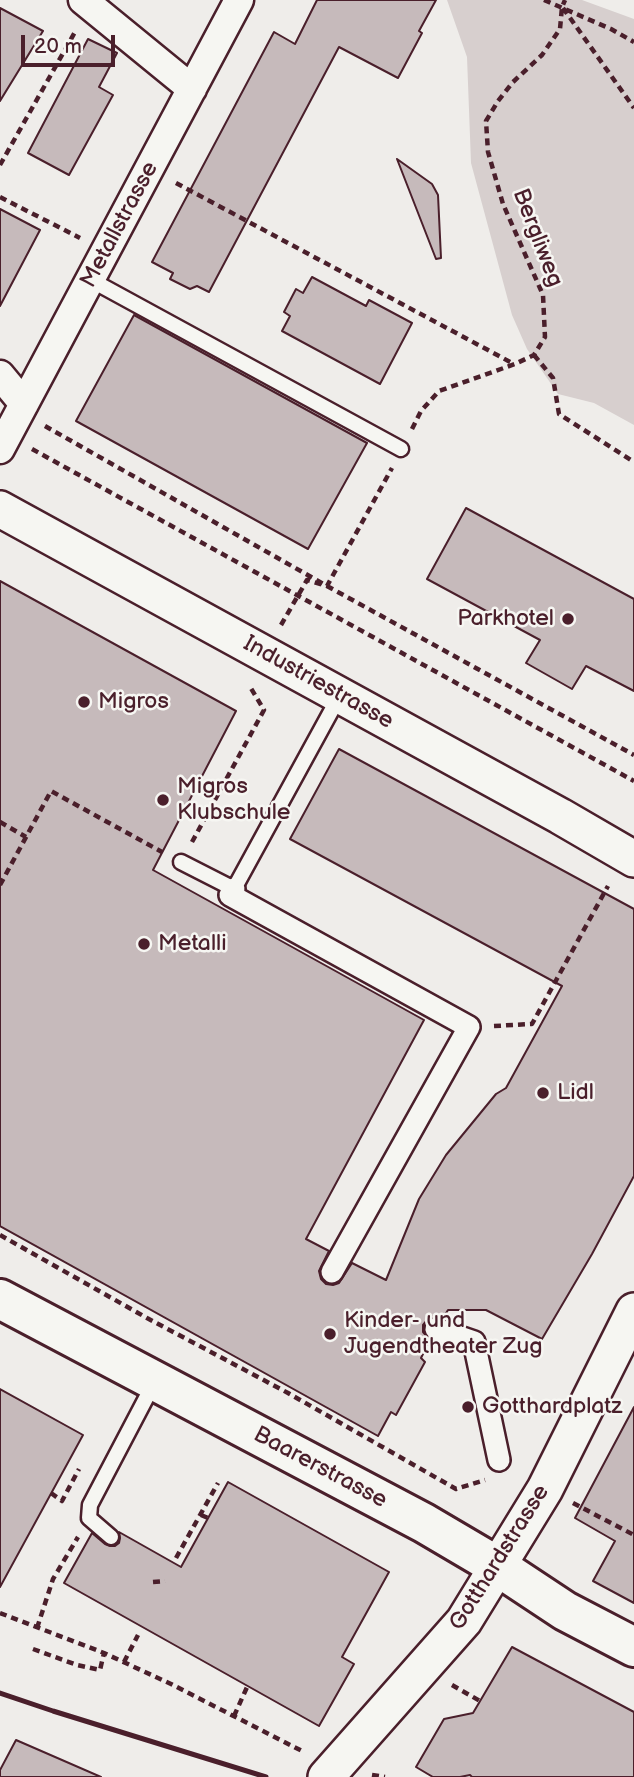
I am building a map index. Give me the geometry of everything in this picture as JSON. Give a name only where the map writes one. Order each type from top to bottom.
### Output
[{"type":"main road","name":"Baarerstrasse","points":[[0,1299],[372,1495],[497,1566],[565,1611],[634,1647]]},
{"type":"street","name":"Metallstrasse","points":[[3,442],[239,0]]},
{"type":"street","points":[[87,3],[192,89]]},
{"type":"street","points":[[0,375],[22,408]]},
{"type":"street","name":"Industriestrasse","points":[[0,509],[634,859]]},
{"type":"street","points":[[234,889],[230,895],[469,1027],[332,1272]]},
{"type":"street","name":"Gotthardstrasse","points":[[315,1765],[464,1621],[545,1489],[632,1320]]},
{"type":"street","points":[[436,1329],[474,1342],[499,1460]]},
{"type":"lane","points":[[91,280],[401,449]]},
{"type":"lane","points":[[181,862],[234,889],[341,695]]},
{"type":"lane","points":[[111,1536],[89,1518],[90,1505],[154,1381]]},
{"type":"path","points":[[544,0],[634,42]]},
{"type":"path","name":"Bergliweg","points":[[534,355],[545,337],[543,295],[503,204],[488,152],[486,121],[513,82],[542,55],[560,29],[565,0]]},
{"type":"path","points":[[0,165],[87,3]]},
{"type":"path","points":[[562,7],[634,108]]},
{"type":"path","points":[[150,169],[514,364]]},
{"type":"path","points":[[0,197],[106,250]]},
{"type":"path","points":[[327,586],[421,411],[439,391],[534,355],[553,378],[559,414],[634,462]]},
{"type":"path","points":[[22,408],[327,586],[634,755]]},
{"type":"path","points":[[3,442],[299,595],[634,781]]},
{"type":"path","points":[[281,626],[307,580],[327,586]]},
{"type":"path","points":[[0,885],[51,791],[181,862],[264,709],[248,684],[252,678]]},
{"type":"path","points":[[0,822],[26,837]]},
{"type":"path","points":[[469,1027],[532,1024],[608,886]]},
{"type":"path","points":[[0,1235],[288,1393],[456,1489],[485,1480],[499,1460]]},
{"type":"path","points":[[51,1493],[62,1501],[80,1469]]},
{"type":"path","points":[[177,1558],[218,1483]]},
{"type":"path","points":[[572,1502],[634,1535]]},
{"type":"path","points":[[201,1515],[208,1518]]},
{"type":"path","points":[[37,1628],[52,1579],[89,1518]]},
{"type":"path","points":[[153,1583],[164,1581]]},
{"type":"path","points":[[0,1613],[104,1653],[171,1684],[234,1716],[315,1765]]},
{"type":"path","points":[[124,1662],[138,1635]]},
{"type":"path","points":[[33,1649],[77,1665],[100,1670],[104,1653]]},
{"type":"path","points":[[448,1682],[480,1701]]},
{"type":"path","points":[[234,1716],[247,1685]]},
{"type":"shaded area","points":[[447,0],[582,0],[634,19],[634,425],[594,403],[558,394],[527,349],[512,315],[471,163],[467,57]]},
{"type":"building","points":[[317,0],[436,0],[398,78],[339,47],[209,292],[197,286],[190,289],[170,279],[173,273],[152,262],[274,32],[295,44]]},
{"type":"building","points":[[0,8],[43,31],[0,101]]},
{"type":"building","points":[[88,39],[117,53],[99,87],[113,95],[69,175],[28,153]]},
{"type":"building","points":[[397,159],[432,184],[438,195],[441,258],[436,259]]},
{"type":"building","points":[[0,209],[40,230],[0,306]]},
{"type":"building","points":[[312,277],[366,306],[369,300],[412,323],[380,384],[282,331],[290,316],[284,312],[296,289],[303,293]]},
{"type":"building","points":[[134,315],[367,443],[308,549],[76,421]]},
{"type":"building","name":"Parkhotel","points":[[466,508],[634,599],[634,691],[586,666],[572,689],[526,663],[540,640],[427,579]]},
{"type":"building","name":"Metalli","points":[[0,581],[236,711],[153,870],[424,1020],[306,1239],[329,1251],[319,1271],[326,1284],[339,1283],[352,1263],[386,1280],[419,1199],[446,1155],[496,1094],[506,1088],[562,986],[290,839],[339,749],[634,909],[634,1176],[542,1339],[486,1310],[448,1310],[443,1318],[434,1316],[428,1319],[423,1325],[423,1332],[430,1340],[421,1358],[425,1362],[396,1415],[391,1412],[378,1436],[0,1226]]},
{"type":"building","points":[[0,1389],[83,1435],[0,1587]]},
{"type":"building","points":[[634,1407],[634,1603],[593,1581],[615,1541],[575,1518]]},
{"type":"building","points":[[228,1482],[389,1572],[342,1657],[354,1664],[319,1726],[64,1583],[92,1533],[105,1544],[115,1546],[119,1543],[119,1532],[181,1567]]},
{"type":"building","points":[[512,1647],[634,1712],[634,1777],[433,1777],[416,1767],[444,1719],[473,1713]]},
{"type":"building","points":[[16,1740],[101,1777],[0,1777],[0,1770]]},
{"type":"railway","points":[[0,1693],[266,1777]]},
{"type":"place","name":"Parkhotel","points":[[568,619]]},
{"type":"place","name":"Migros","points":[[84,702]]},
{"type":"place","name":"Migros Klubschule","points":[[163,800]]},
{"type":"place","name":"Metalli","points":[[144,944]]},
{"type":"place","name":"Lidl","points":[[543,1093]]},
{"type":"place","name":"Kinder- und Jugendtheater Zug","points":[[330,1334]]},
{"type":"place","name":"Gotthardplatz","points":[[468,1407]]}]
